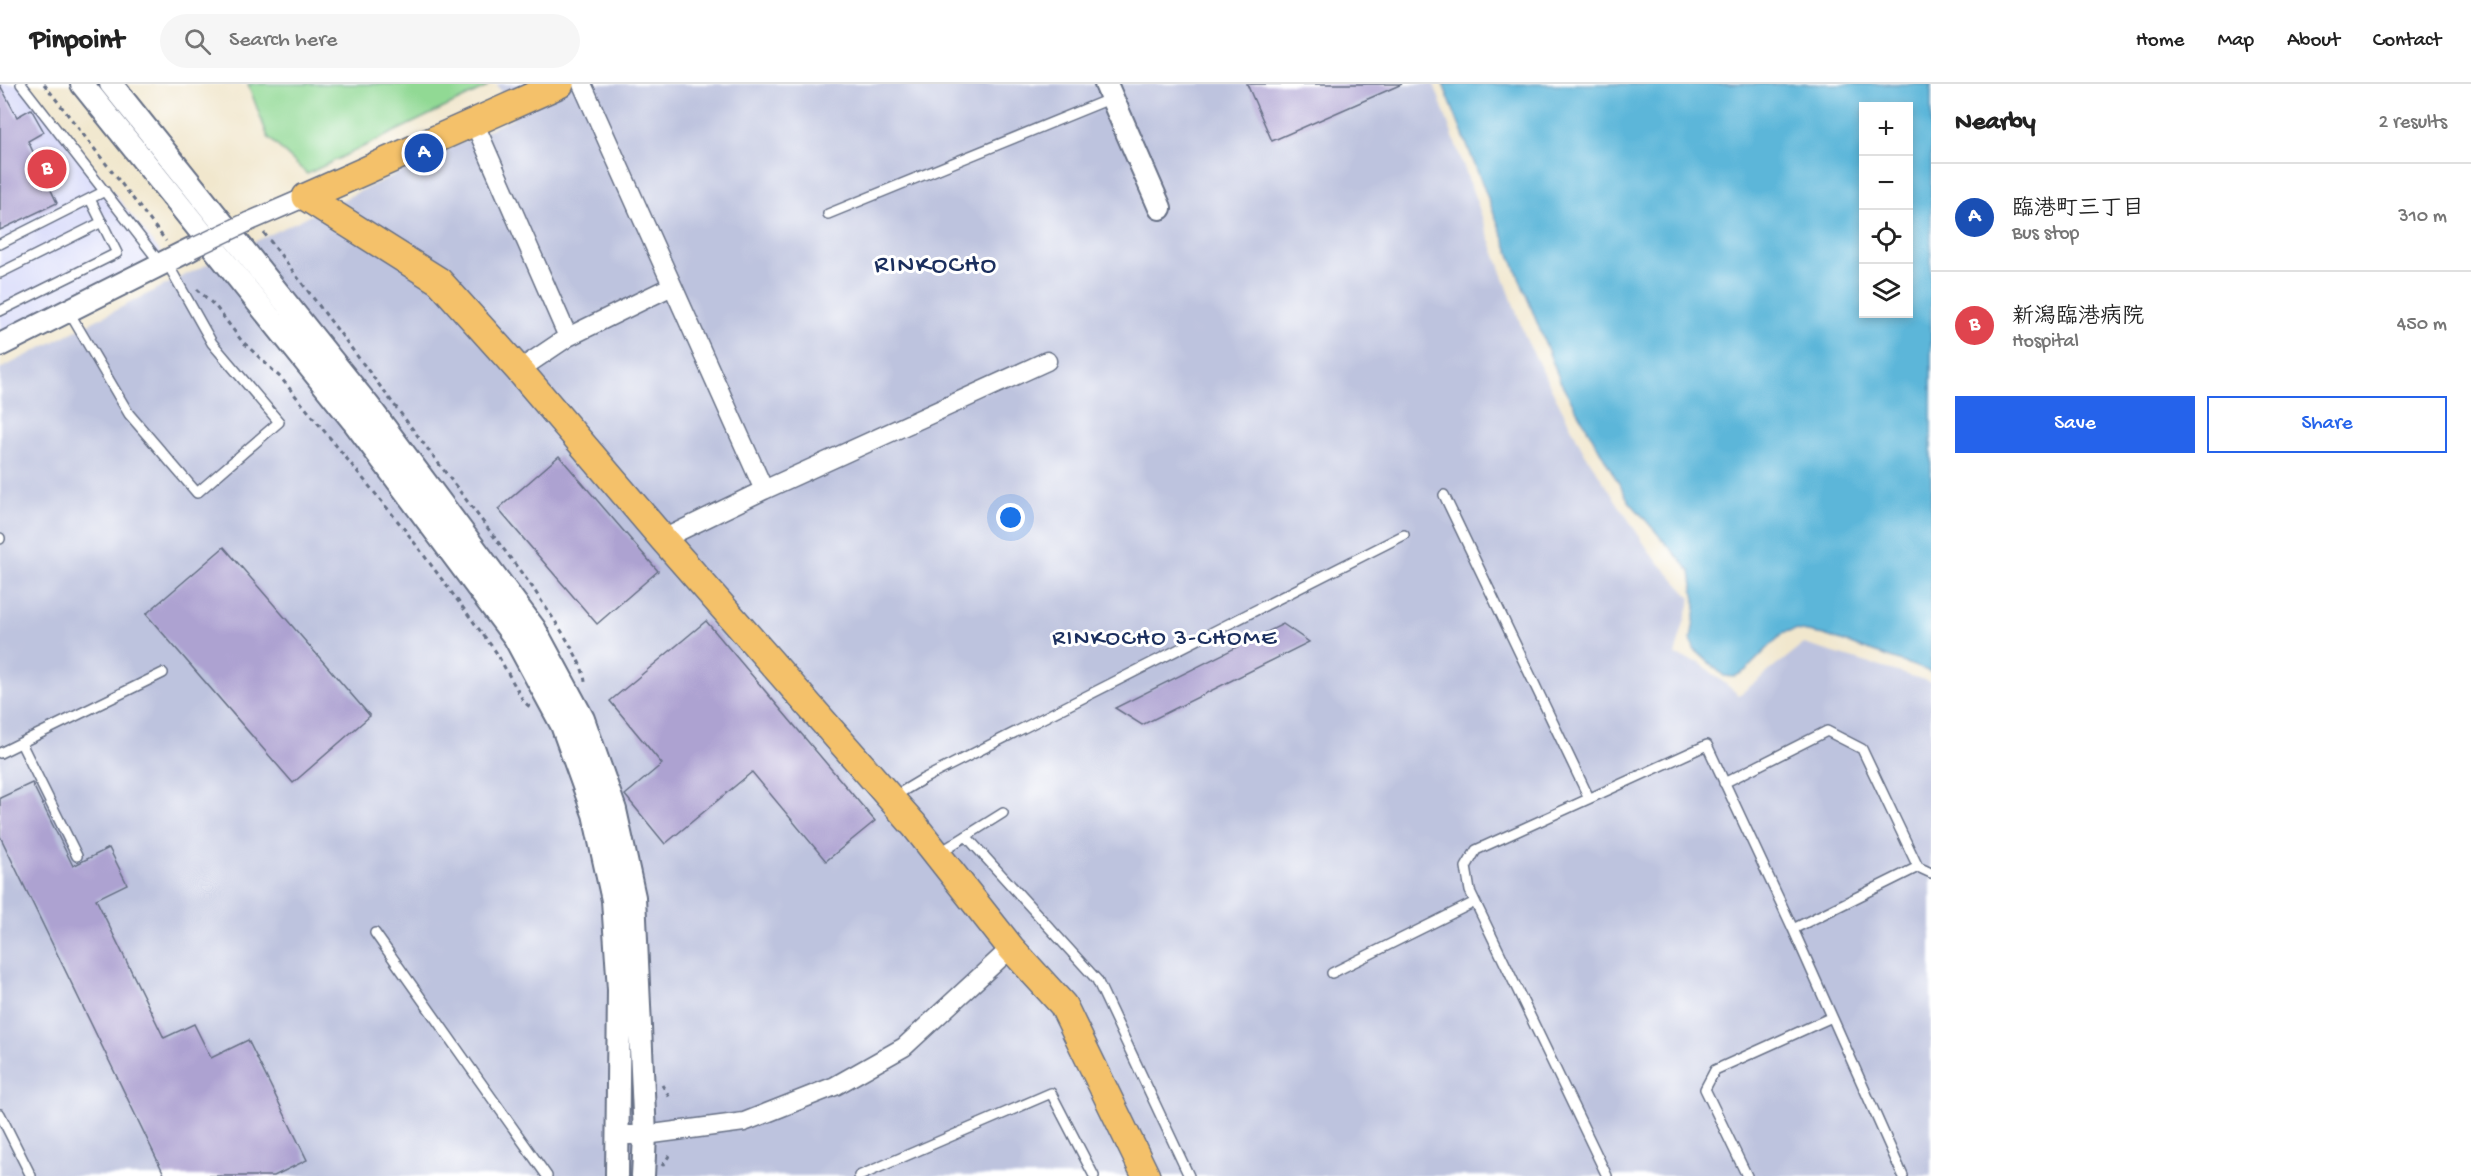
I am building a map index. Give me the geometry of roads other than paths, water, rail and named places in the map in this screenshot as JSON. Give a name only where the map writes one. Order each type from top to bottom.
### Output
[{"type":"main road","points":[[306,197],[560,84]]},
{"type":"main road","points":[[306,197],[439,281],[891,799],[1011,948],[1063,1005],[1146,1176]]},
{"type":"street","points":[[82,84],[353,421],[515,638],[562,725],[594,814],[612,900],[619,990],[617,1176]]},
{"type":"street","points":[[111,84],[368,405],[534,628],[583,719],[615,810],[633,897],[645,1135],[643,1176]]},
{"type":"street","points":[[582,84],[764,490]]},
{"type":"street","points":[[1108,91],[1160,208]]},
{"type":"street","points":[[474,122],[568,337]]},
{"type":"street","points":[[0,345],[172,256],[306,197]]},
{"type":"street","points":[[519,370],[568,337],[672,286]]},
{"type":"street","points":[[663,539],[764,490],[1047,361]]},
{"type":"street","points":[[618,1135],[645,1135],[744,1122],[835,1086],[904,1047],[1011,948]]},
{"type":"lane","points":[[21,84],[105,191],[172,256],[212,343],[279,422],[197,493],[129,414],[68,310]]},
{"type":"lane","points":[[828,214],[1108,91]]},
{"type":"lane","points":[[0,244],[105,191]]},
{"type":"lane","points":[[0,311],[117,253],[90,199]]},
{"type":"lane","points":[[0,273],[102,222]]},
{"type":"lane","points":[[1444,495],[1589,798]]},
{"type":"lane","points":[[891,799],[934,774],[1404,534]]},
{"type":"lane","points":[[0,753],[163,673]]},
{"type":"lane","points":[[1724,783],[1827,731],[1862,749],[1918,867],[1931,873]]},
{"type":"lane","points":[[21,743],[77,856]]},
{"type":"lane","points":[[1607,1176],[1475,902],[1470,891],[1466,867],[1476,850],[1707,745],[1793,929],[1903,1176]]},
{"type":"lane","points":[[937,854],[1003,813]]},
{"type":"lane","points":[[966,836],[1097,980],[1189,1176]]},
{"type":"lane","points":[[1793,929],[1918,867]]},
{"type":"lane","points":[[1332,973],[1475,902]]},
{"type":"lane","points":[[375,933],[547,1176]]},
{"type":"lane","points":[[1747,1176],[1705,1089],[1715,1070],[1832,1017]]},
{"type":"lane","points":[[859,1176],[1051,1093],[1094,1176]]},
{"type":"lane","points":[[0,1114],[30,1176]]},
{"type":"water","points":[[1443,84],[1931,84],[1931,672],[1824,635],[1796,630],[1784,632],[1745,671],[1734,677],[1724,676],[1694,649],[1691,639],[1696,608],[1691,572],[1629,501],[1560,381]]},
{"type":"place","name":"臨港町三丁目","points":[[424,153]]},
{"type":"place","name":"新潟臨港病院","points":[[47,169]]},
{"type":"district","name":"RINKOCHO","points":[[936,266]]},
{"type":"district","name":"RINKOCHO 3-CHOME","points":[[1165,639]]}]
